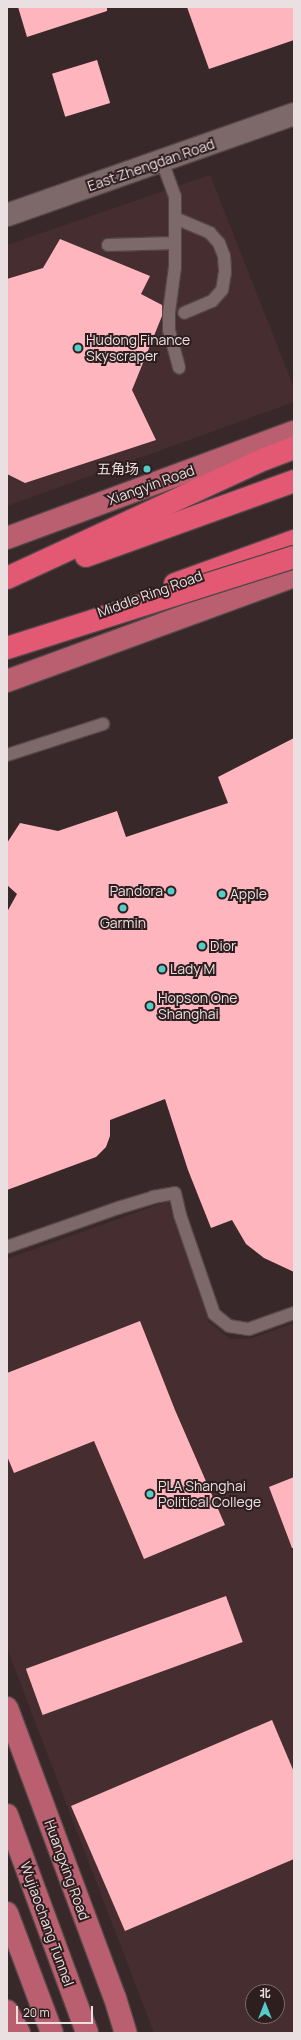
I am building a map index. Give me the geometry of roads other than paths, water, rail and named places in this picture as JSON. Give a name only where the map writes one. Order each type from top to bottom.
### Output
[{"type":"highway","points":[[7,578],[265,459],[294,448]]},
{"type":"highway","points":[[7,584],[294,481]]},
{"type":"highway","name":"Middle Ring Road","points":[[7,647],[294,541]]},
{"type":"highway","points":[[7,647],[294,557]]},
{"type":"main road","name":"Xiangyin Road","points":[[7,538],[294,432]]},
{"type":"main road","points":[[7,658],[219,575],[294,548]]},
{"type":"main road","points":[[7,681],[294,576]]},
{"type":"main road","name":"Huangxing Road","points":[[7,1708],[115,1998],[126,2033]]},
{"type":"main road","name":"Wujiaochang Tunnel","points":[[7,1815],[87,2033]]},
{"type":"main road","points":[[7,1913],[52,2033]]},
{"type":"main road","points":[[7,2011],[19,2033]]},
{"type":"street","name":"East Zhengdan Road","points":[[7,215],[294,114]]},
{"type":"lane","points":[[162,161],[175,196],[175,243],[169,330],[179,368]]},
{"type":"lane","points":[[175,218],[210,233],[219,243],[224,256],[225,272],[222,290],[212,300],[184,313]]},
{"type":"lane","points":[[108,245],[175,243]]},
{"type":"lane","points":[[7,755],[103,724]]},
{"type":"lane","points":[[7,1247],[152,1197],[175,1193],[180,1215],[214,1314],[229,1326],[249,1329],[294,1313]]},
{"type":"place","name":"Hudong Finance Skyscraper","points":[[78,348]]},
{"type":"place","name":"五角场","points":[[147,469]]},
{"type":"place","name":"Pandora","points":[[171,891]]},
{"type":"place","name":"Apple","points":[[222,894]]},
{"type":"place","name":"Garmin","points":[[123,908]]},
{"type":"place","name":"Dior","points":[[202,946]]},
{"type":"place","name":"Lady M","points":[[162,969]]},
{"type":"place","name":"Hopson One Shanghai","points":[[150,1006]]},
{"type":"place","name":"PLA Shanghai Political College","points":[[150,1494]]}]
